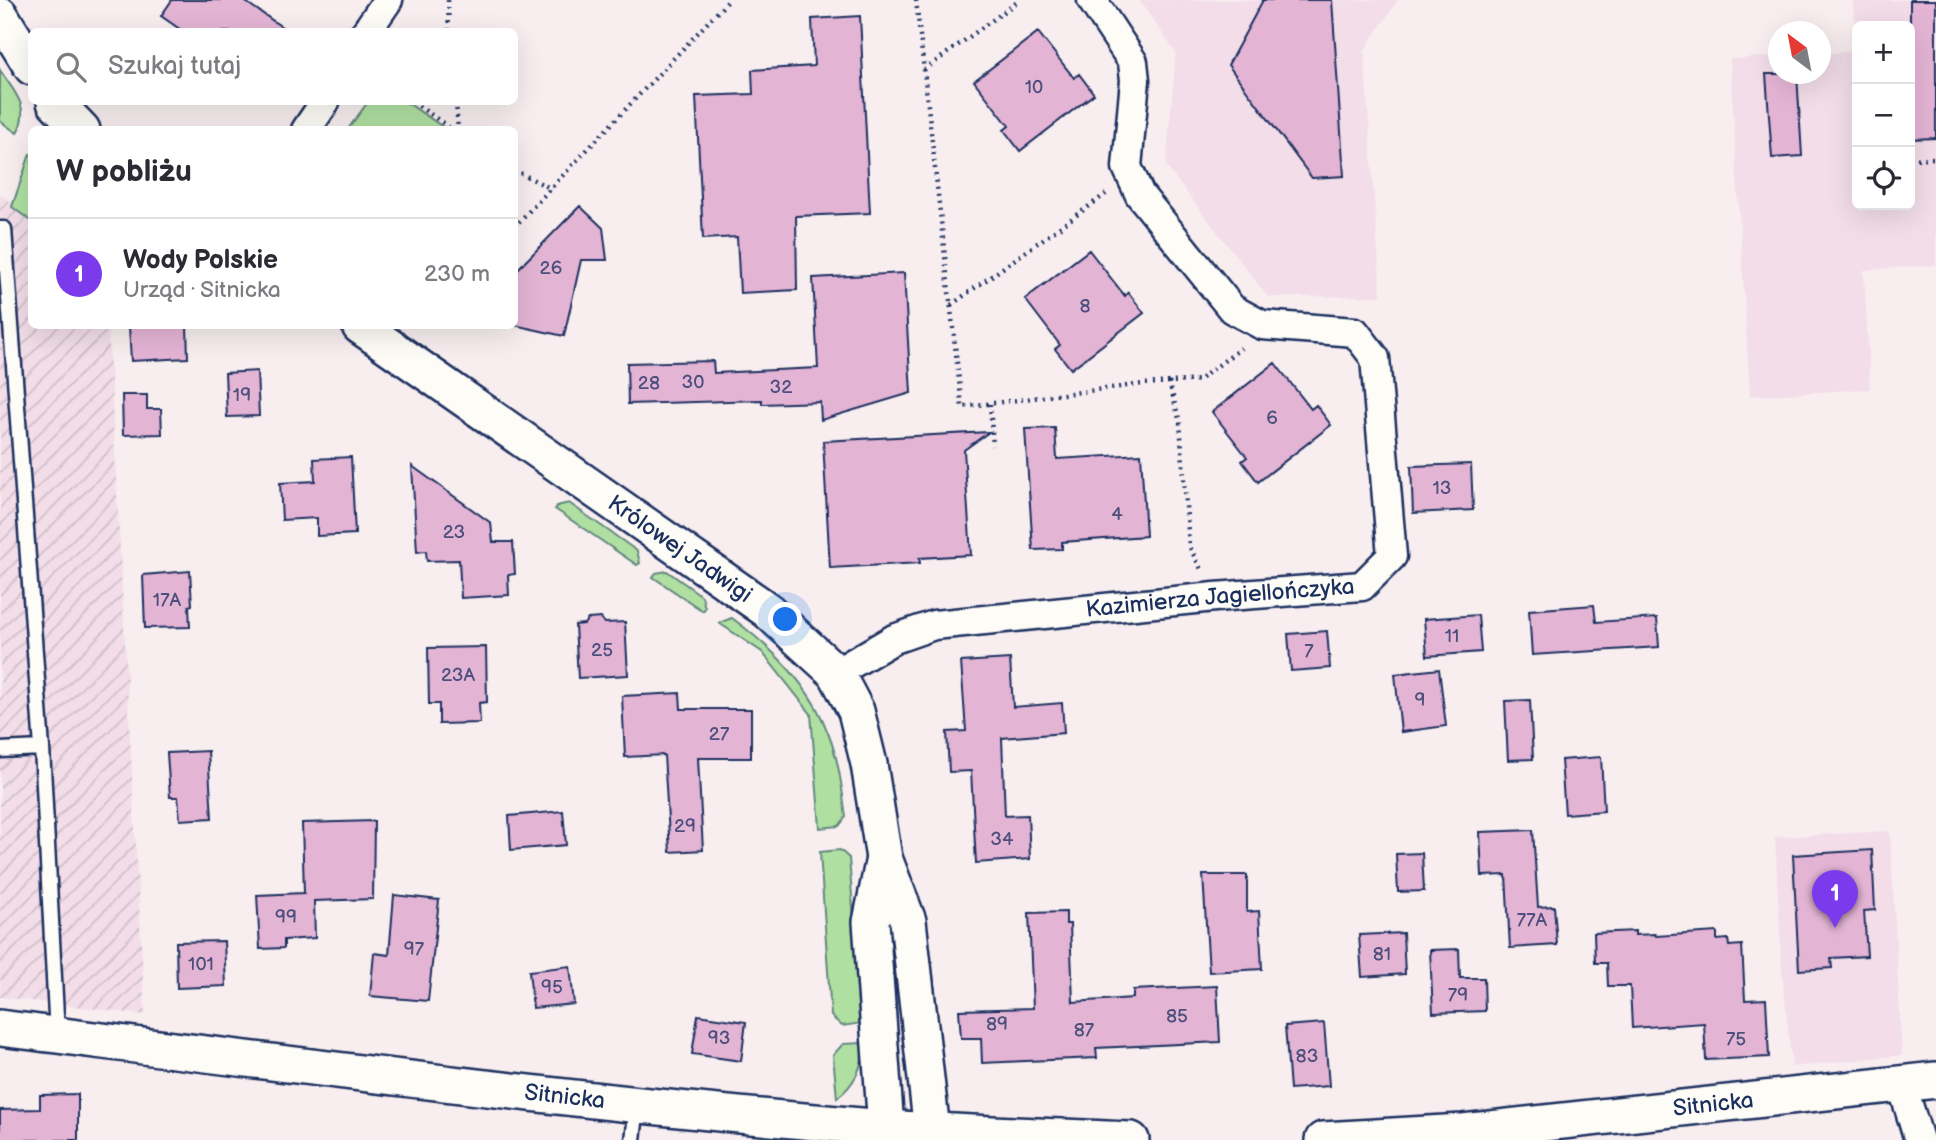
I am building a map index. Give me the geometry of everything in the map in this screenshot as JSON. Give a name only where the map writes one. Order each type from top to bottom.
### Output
[{"type":"street","points":[[369,28],[388,0]]},
{"type":"street","points":[[1092,0],[1133,62],[1135,80],[1127,157],[1130,178]]},
{"type":"street","points":[[0,15],[28,60]]},
{"type":"street","points":[[58,105],[78,126]]},
{"type":"street","points":[[309,126],[323,105]]},
{"type":"street","name":"Kazimierza Jagiellończyka","points":[[836,673],[894,639],[934,625],[1215,597],[1362,586],[1392,555],[1375,358],[1356,332],[1262,325],[1232,309],[1140,195],[1130,178]]},
{"type":"street","name":"Królowej Jadwigi","points":[[363,329],[767,610],[836,673],[856,711],[869,764],[884,858],[908,920],[906,1132]]},
{"type":"street","name":"Królowej Jadwigi","points":[[884,858],[871,922],[906,1132]]},
{"type":"street","name":"Sitnicka","points":[[0,1028],[637,1104],[792,1130],[1131,1140]]},
{"type":"street","name":"Sitnicka","points":[[1323,1140],[1463,1132],[1936,1080]]},
{"type":"street","points":[[1902,1085],[1919,1140]]},
{"type":"lane","points":[[0,229],[4,229],[42,748],[57,1035]]},
{"type":"lane","points":[[0,750],[42,748]]},
{"type":"lane","points":[[633,1140],[637,1104]]},
{"type":"path","points":[[448,0],[449,28]]},
{"type":"path","points":[[518,223],[729,0]]},
{"type":"path","points":[[916,0],[962,407],[1199,380],[1254,339],[1262,325]]},
{"type":"path","points":[[923,70],[1020,0]]},
{"type":"path","points":[[418,105],[450,126]]},
{"type":"path","points":[[456,105],[456,126]]},
{"type":"path","points":[[1915,159],[1936,158]]},
{"type":"path","points":[[518,172],[552,189]]},
{"type":"path","points":[[950,306],[1130,178]]},
{"type":"path","points":[[1170,383],[1180,422],[1189,547],[1215,597]]},
{"type":"path","points":[[990,404],[993,446]]},
{"type":"shaded area","points":[[1139,0],[1398,0],[1364,51],[1381,296],[1268,297],[1166,166],[1176,53]]},
{"type":"shaded area","points":[[1853,0],[1936,0],[1936,265],[1864,270],[1870,389],[1750,396],[1730,59],[1768,57],[1768,84],[1831,84],[1831,53],[1852,51],[1852,210],[1915,210],[1915,21],[1854,21]]},
{"type":"shaded area","points":[[0,194],[28,216],[28,329],[108,329],[145,1015],[0,997]]},
{"type":"shaded area","points":[[1890,831],[1902,1055],[1792,1067],[1782,973],[1775,837]]},
{"type":"green space","points":[[0,70],[15,92],[21,107],[21,123],[17,133],[0,121]]},
{"type":"green space","points":[[366,105],[410,105],[442,126],[350,126]]},
{"type":"green space","points":[[28,160],[28,219],[12,207]]},
{"type":"green space","points":[[569,503],[637,551],[640,563],[637,565],[555,509]]},
{"type":"green space","points":[[667,571],[702,596],[705,608],[703,611],[653,577],[656,573]]},
{"type":"green space","points":[[732,618],[788,669],[821,716],[835,754],[841,785],[846,817],[839,826],[820,828],[811,714],[762,652],[719,623]]},
{"type":"green space","points":[[840,850],[849,858],[862,1023],[842,1026],[831,1016],[820,852]]},
{"type":"green space","points":[[863,1043],[857,1074],[849,1087],[837,1098],[833,1055],[843,1044]]},
{"type":"building","points":[[172,0],[243,0],[283,28],[178,28],[161,16]]},
{"type":"building","points":[[1263,0],[1332,0],[1344,176],[1312,178],[1228,65]]},
{"type":"building","points":[[1910,0],[1936,0],[1936,138],[1915,139],[1915,21],[1910,21]]},
{"type":"building","points":[[860,16],[870,213],[796,216],[797,290],[740,293],[737,237],[703,239],[696,96],[753,94],[752,70],[814,66],[812,19]]},
{"type":"building","points":[[1038,32],[1074,78],[1079,74],[1094,94],[1020,151],[1004,130],[1009,126],[974,81]]},
{"type":"building","points":[[1766,74],[1768,84],[1798,84],[1802,156],[1772,158]]},
{"type":"building","points":[[580,206],[603,228],[607,260],[581,260],[564,336],[518,326],[518,269]]},
{"type":"building","points":[[1089,250],[1125,296],[1128,292],[1144,313],[1071,369],[1055,349],[1060,345],[1025,299]]},
{"type":"building","points":[[904,273],[911,393],[821,420],[820,402],[762,404],[762,400],[628,404],[627,363],[713,361],[714,373],[818,368],[813,278]]},
{"type":"building","points":[[129,329],[187,329],[188,358],[131,361]]},
{"type":"building","points":[[1275,363],[1311,409],[1316,405],[1331,425],[1258,482],[1242,461],[1247,457],[1212,412]]},
{"type":"building","points":[[257,371],[259,416],[227,417],[225,373]]},
{"type":"building","points":[[122,395],[147,395],[147,409],[161,409],[162,434],[123,435]]},
{"type":"building","points":[[1055,428],[1057,459],[1141,454],[1146,536],[1062,542],[1062,549],[1033,550],[1025,429]]},
{"type":"building","points":[[989,432],[964,450],[971,555],[919,558],[920,563],[830,568],[823,441]]},
{"type":"building","points":[[351,457],[355,534],[317,536],[317,518],[282,520],[280,483],[315,481],[314,459]]},
{"type":"building","points":[[1471,464],[1473,510],[1413,513],[1411,466]]},
{"type":"building","points":[[412,466],[491,523],[493,542],[513,542],[515,574],[508,575],[509,595],[461,598],[459,560],[427,561],[426,551],[417,552]]},
{"type":"building","points":[[190,571],[190,627],[145,628],[143,575]]},
{"type":"building","points":[[1594,605],[1596,622],[1657,618],[1659,647],[1532,655],[1529,610]]},
{"type":"building","points":[[1478,615],[1481,652],[1427,656],[1424,619]]},
{"type":"building","points":[[601,618],[605,623],[625,622],[628,675],[578,678],[575,625],[584,624],[588,619]]},
{"type":"building","points":[[1327,631],[1330,668],[1291,671],[1288,634]]},
{"type":"building","points":[[486,647],[487,702],[479,703],[480,723],[439,724],[439,704],[429,704],[428,648]]},
{"type":"building","points":[[1010,659],[1013,707],[1062,703],[1064,733],[1002,738],[1005,816],[1028,815],[1030,859],[976,863],[971,771],[949,772],[947,732],[966,731],[961,662]]},
{"type":"building","points":[[1439,669],[1446,726],[1401,732],[1395,674]]},
{"type":"building","points":[[680,693],[681,709],[751,709],[751,758],[698,758],[703,850],[670,852],[664,755],[625,757],[622,696]]},
{"type":"building","points":[[1530,700],[1533,759],[1508,760],[1505,701]]},
{"type":"building","points":[[208,751],[212,818],[180,820],[178,797],[170,797],[167,753]]},
{"type":"building","points":[[1601,757],[1604,811],[1565,814],[1561,760]]},
{"type":"building","points":[[563,811],[566,845],[511,850],[509,816]]},
{"type":"building","points":[[374,821],[373,899],[314,901],[315,938],[284,940],[284,948],[260,949],[257,895],[304,893],[302,823]]},
{"type":"building","points":[[1533,830],[1538,907],[1554,906],[1557,945],[1510,948],[1506,875],[1482,876],[1480,832]]},
{"type":"building","points":[[1872,850],[1875,910],[1864,911],[1867,956],[1831,958],[1832,968],[1799,970],[1793,855]]},
{"type":"building","points":[[1422,853],[1424,891],[1398,892],[1396,854]]},
{"type":"building","points":[[1203,875],[1247,875],[1247,912],[1259,911],[1262,969],[1209,972]]},
{"type":"building","points":[[394,895],[439,900],[428,1001],[370,996],[374,953],[389,955]]},
{"type":"building","points":[[1066,912],[1066,924],[1070,924],[1073,1002],[1133,998],[1133,990],[1217,986],[1220,1042],[1096,1048],[1097,1058],[982,1063],[981,1038],[961,1038],[959,1010],[1033,1008],[1029,913]]},
{"type":"building","points":[[1635,931],[1635,935],[1656,936],[1717,932],[1717,940],[1728,939],[1729,946],[1742,945],[1745,1000],[1766,999],[1769,1057],[1706,1060],[1704,1023],[1632,1028],[1630,986],[1608,986],[1607,963],[1595,963],[1594,933]]},
{"type":"building","points":[[1403,933],[1405,974],[1362,977],[1359,935]]},
{"type":"building","points":[[224,941],[226,986],[177,988],[176,942]]},
{"type":"building","points":[[1459,949],[1460,978],[1484,978],[1485,1011],[1433,1013],[1430,950]]},
{"type":"building","points":[[570,966],[574,1004],[533,1008],[529,971]]},
{"type":"building","points":[[698,1015],[746,1022],[741,1061],[692,1054]]},
{"type":"building","points":[[1324,1023],[1329,1086],[1290,1089],[1285,1026]]},
{"type":"building","points":[[78,1094],[78,1140],[0,1140],[0,1110],[40,1109],[40,1095]]},
{"type":"place","name":"Wody Polskie","points":[[1835,928]]}]
